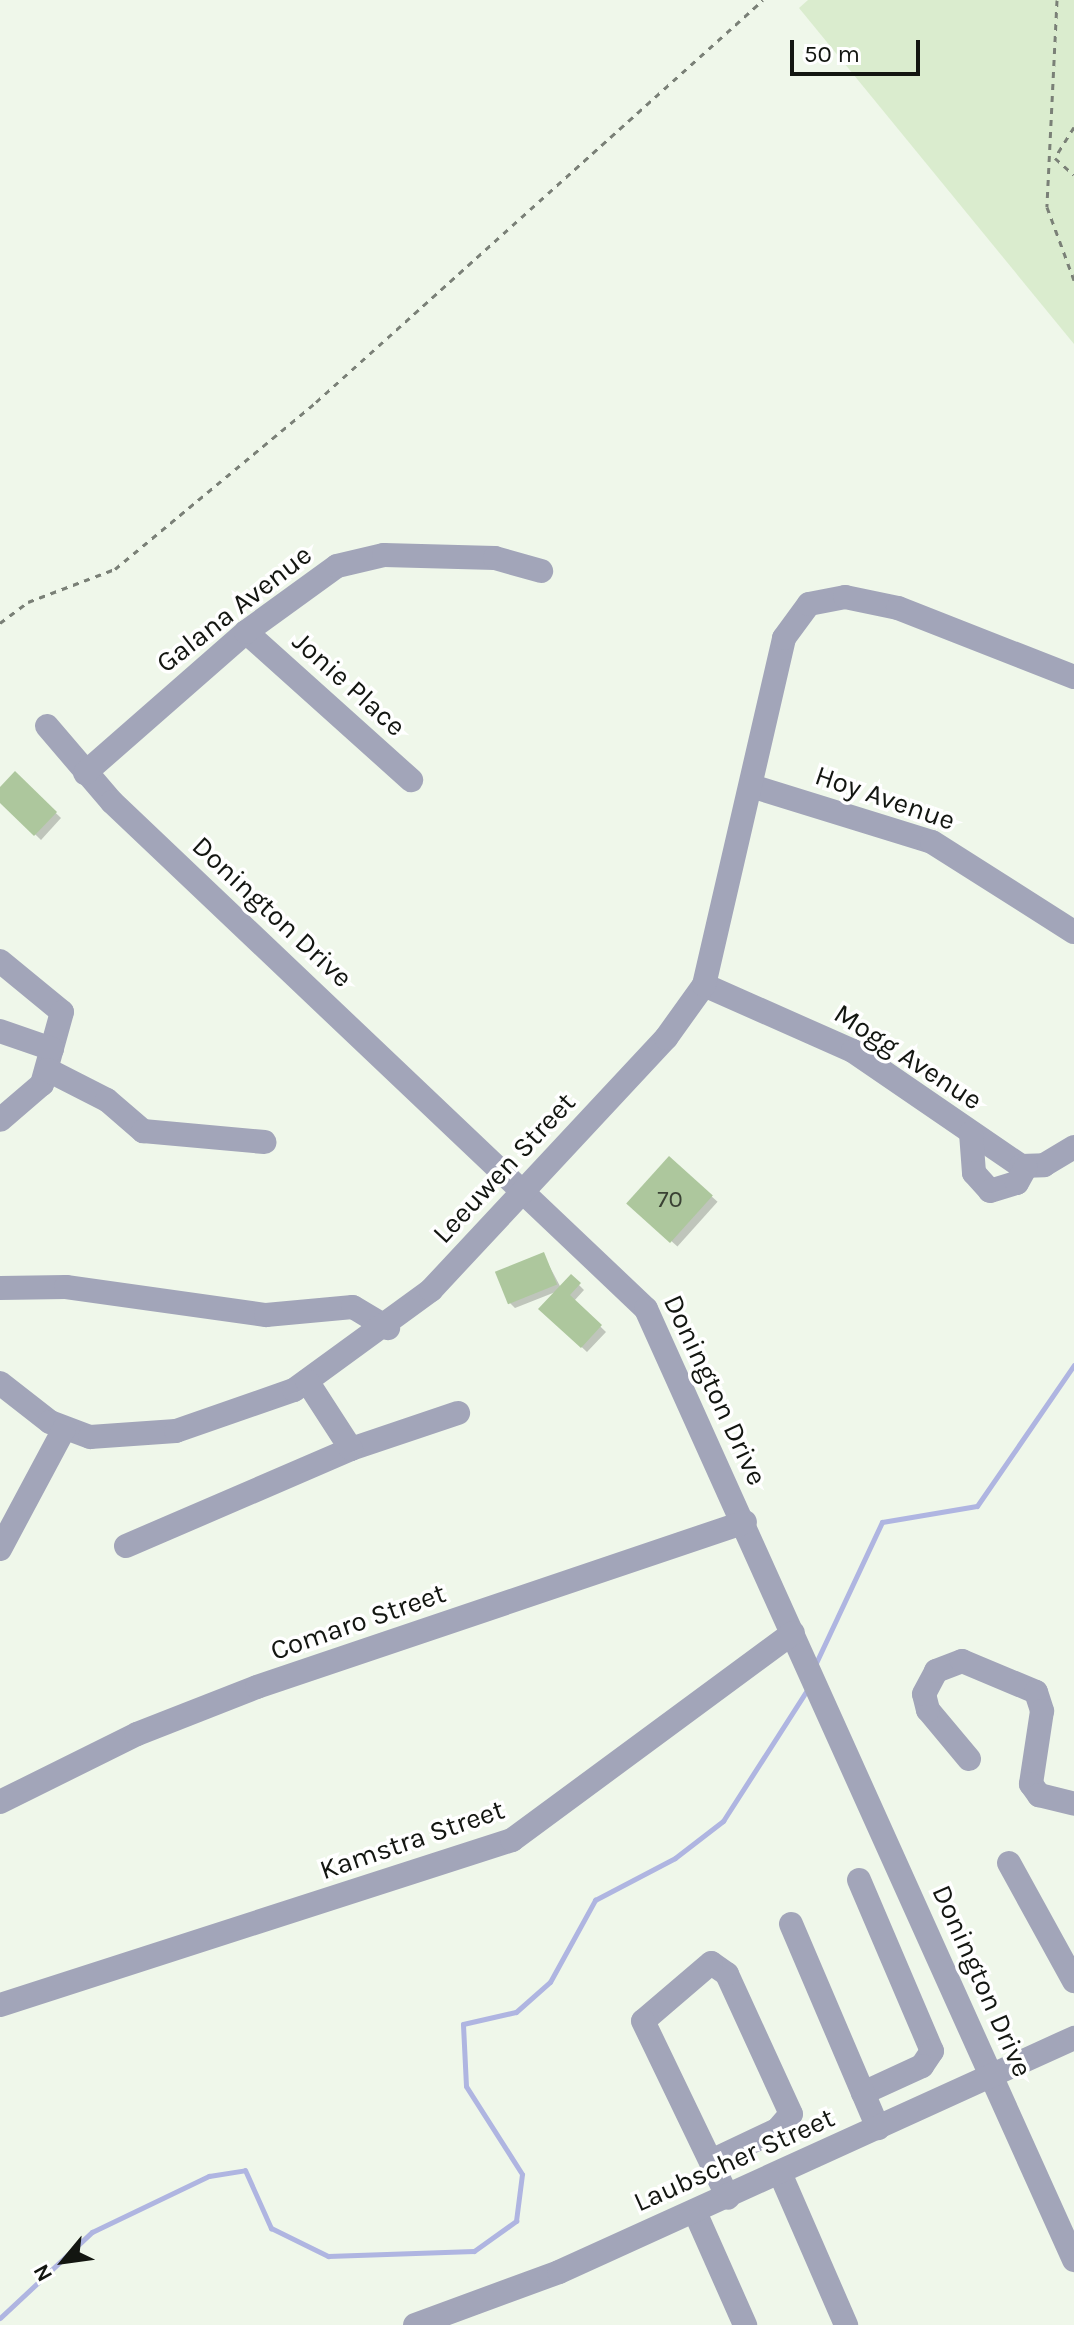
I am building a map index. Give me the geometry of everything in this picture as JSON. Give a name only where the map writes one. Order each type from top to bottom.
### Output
[{"type":"street","name":"Galana Avenue","points":[[85,773],[246,632],[352,559],[495,558],[541,571]]},
{"type":"street","name":"Leeuwen Street","points":[[64,1429],[147,1437],[211,1422],[307,1381],[388,1328],[666,1038],[704,985],[784,638],[809,604],[853,598],[974,632],[1074,677]]},
{"type":"street","name":"Jonie Place","points":[[246,632],[411,780]]},
{"type":"street","name":"Donington Drive","points":[[47,726],[85,773],[525,1188],[646,1309],[745,1522],[1074,2260]]},
{"type":"street","name":"Hoy Avenue","points":[[751,786],[932,842],[1074,932]]},
{"type":"street","points":[[0,961],[58,1002],[50,1060],[34,1096],[0,1120]]},
{"type":"street","name":"Mogg Avenue","points":[[704,985],[853,1051],[1026,1167]]},
{"type":"street","points":[[0,1031],[50,1060],[147,1132],[265,1142]]},
{"type":"street","points":[[971,1133],[974,1173],[990,1191],[1017,1183],[1026,1167],[1074,1147]]},
{"type":"street","points":[[0,1288],[66,1287],[266,1315],[353,1307],[388,1328]]},
{"type":"street","points":[[307,1381],[351,1449]]},
{"type":"street","points":[[0,1383],[64,1429],[0,1549]]},
{"type":"street","points":[[126,1546],[351,1449],[458,1413]]},
{"type":"street","name":"Comaro Street","points":[[0,1802],[137,1734],[257,1687],[745,1522]]},
{"type":"street","name":"Kamstra Street","points":[[0,2005],[512,1840],[796,1640]]},
{"type":"street","points":[[969,1759],[928,1710],[924,1694],[936,1671],[962,1661],[1036,1692],[1042,1711],[1031,1784],[1039,1795],[1074,1804]]},
{"type":"street","points":[[1009,1863],[1074,1981]]},
{"type":"street","points":[[859,1880],[932,2051],[922,2066],[863,2093]]},
{"type":"street","points":[[791,1924],[878,2128]]},
{"type":"street","points":[[711,2161],[777,2130],[791,2114],[727,1974],[715,1963],[700,1967],[643,2021],[728,2198]]},
{"type":"street","name":"Laubscher Street","points":[[415,2325],[728,2198],[1074,2038]]},
{"type":"street","points":[[780,2173],[846,2325]]},
{"type":"street","points":[[695,2212],[745,2325]]},
{"type":"path","points":[[0,623],[28,602],[115,569],[316,402],[763,0]]},
{"type":"path","points":[[1057,0],[1047,207],[1074,280]]},
{"type":"path","points":[[1074,127],[1055,158],[1074,175]]},
{"type":"green space","points":[[808,0],[1074,0],[1074,344],[799,8]]},
{"type":"building","points":[[15,771],[57,812],[34,836],[0,803],[0,787]]},
{"type":"building","points":[[669,1156],[713,1195],[670,1243],[626,1204]]},
{"type":"building","points":[[544,1252],[557,1284],[508,1304],[495,1272]]},
{"type":"building","points":[[571,1274],[581,1283],[570,1295],[602,1325],[581,1348],[538,1309]]},
{"type":"waterway","points":[[815,1665],[882,1522],[977,1506],[1074,1365]]},
{"type":"waterway","points":[[0,2318],[92,2232],[209,2176],[245,2170],[271,2228],[328,2256],[474,2251],[516,2221],[522,2174],[466,2086],[463,2024],[516,2012],[550,1982],[595,1900],[675,1858],[723,1821],[807,1690]]}]
